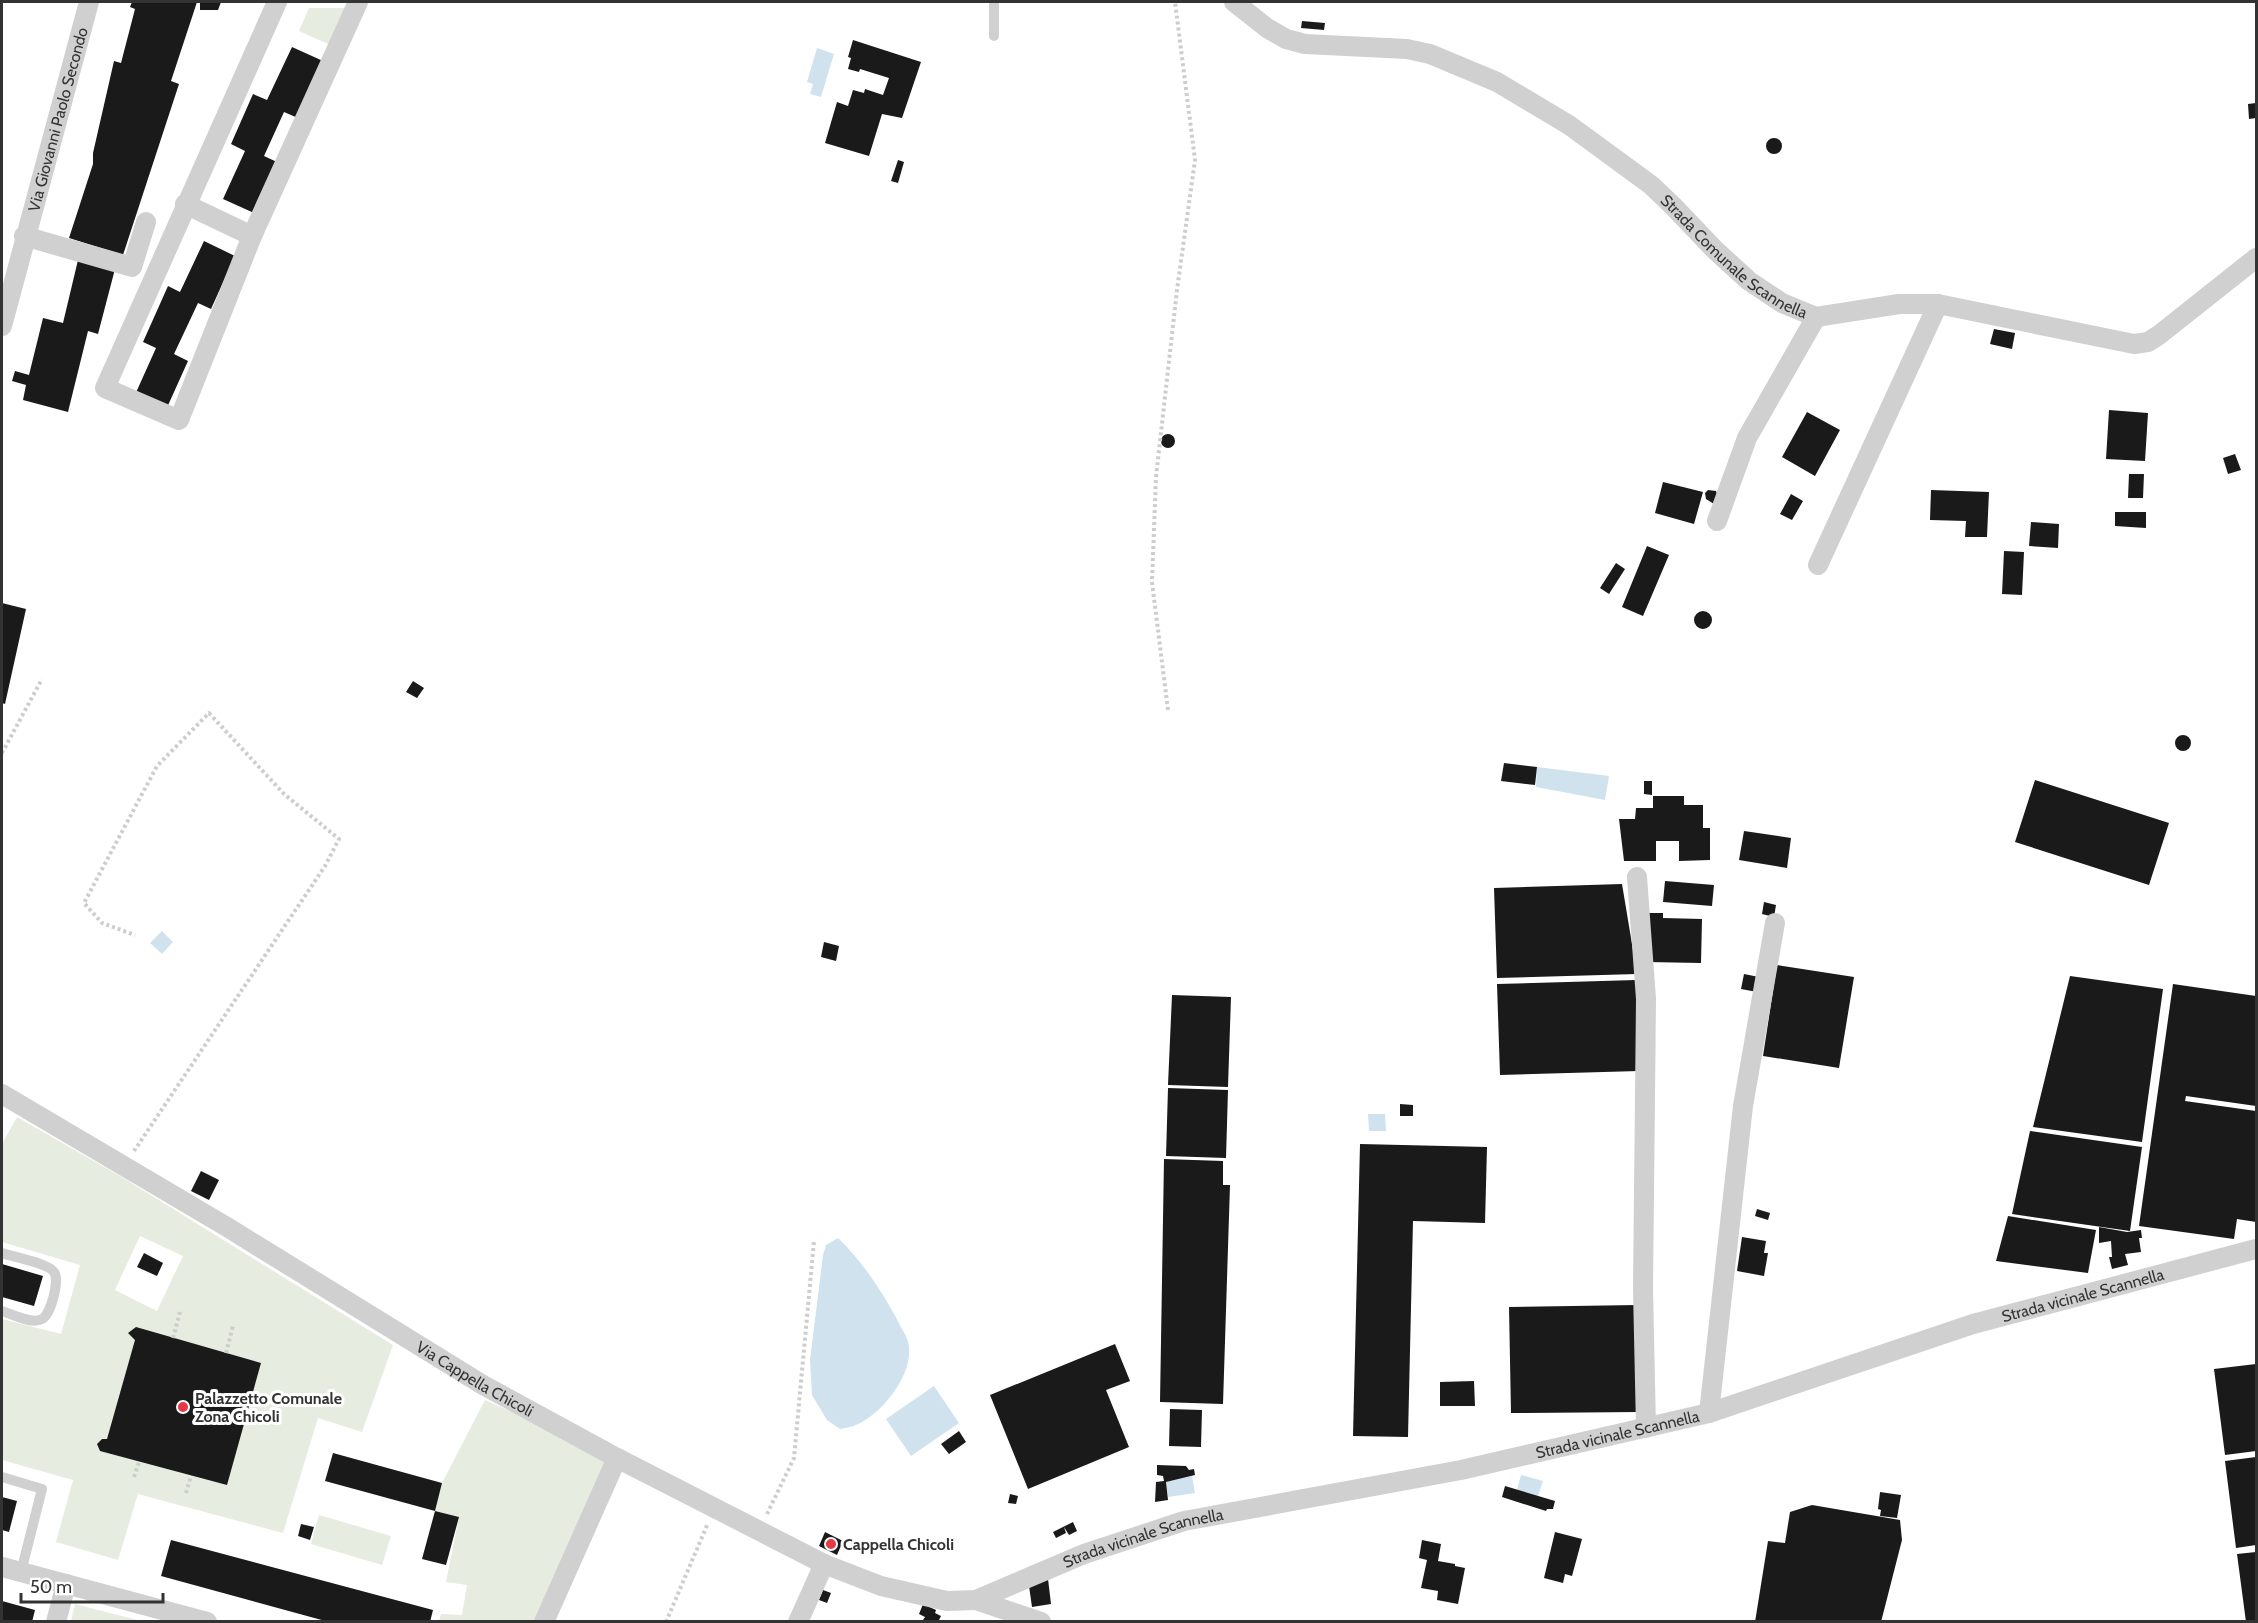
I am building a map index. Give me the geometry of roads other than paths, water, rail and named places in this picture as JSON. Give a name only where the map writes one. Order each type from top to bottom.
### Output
[{"type":"street","name":"Via Giovanni Paolo Secondo","points":[[2,327],[24,236],[89,2]]},
{"type":"street","points":[[277,2],[185,204],[105,388],[179,420],[252,236],[358,2]]},
{"type":"street","name":"Strada Comunale Scannella","points":[[1234,2],[1286,39],[1305,44],[1407,50],[1430,54],[1497,82],[1569,125],[1651,185],[1749,282],[1782,303],[1816,317],[1899,304],[1938,304],[2134,344],[2148,342],[2256,258]]},
{"type":"street","points":[[185,204],[252,236]]},
{"type":"street","points":[[24,236],[132,267],[146,222]]},
{"type":"street","points":[[1818,565],[1938,304]]},
{"type":"street","points":[[1717,521],[1747,438],[1816,317]]},
{"type":"street","points":[[1637,877],[1646,999],[1643,1289],[1646,1428]]},
{"type":"street","points":[[1709,1413],[1743,1106],[1775,923]]},
{"type":"street","name":"Via Cappella Chicoli","points":[[2,1095],[228,1227],[483,1385],[617,1458],[824,1564],[892,1589],[947,1601],[976,1600]]},
{"type":"street","name":"Strada vicinale Scannella","points":[[976,1600],[1084,1554],[1185,1521],[1461,1470],[1709,1413],[1973,1324],[2256,1249]]},
{"type":"street","points":[[544,1622],[617,1458]]},
{"type":"street","points":[[798,1622],[824,1564]]},
{"type":"street","points":[[2,1567],[175,1617],[207,1622]]},
{"type":"street","points":[[56,1622],[66,1584]]},
{"type":"street","points":[[976,1600],[1041,1622]]},
{"type":"lane","points":[[994,2],[994,36]]},
{"type":"lane","points":[[2,1253],[49,1267],[55,1273],[57,1282],[48,1312],[42,1319],[33,1321],[2,1311]]},
{"type":"lane","points":[[2,1477],[42,1489],[21,1572]]},
{"type":"water","points":[[817,48],[834,54],[821,97],[810,94],[813,84],[807,82]]},
{"type":"water","points":[[1537,767],[1609,776],[1605,800],[1536,787]]},
{"type":"water","points":[[162,931],[173,942],[162,954],[150,943]]},
{"type":"water","points":[[1368,1114],[1385,1114],[1386,1131],[1369,1131]]},
{"type":"water","points":[[838,1238],[864,1268],[887,1302],[907,1338],[909,1353],[902,1378],[887,1401],[868,1419],[840,1429],[827,1420],[812,1395],[810,1360],[823,1255],[826,1245]]},
{"type":"water","points":[[934,1386],[959,1423],[911,1456],[886,1419]]},
{"type":"water","points":[[1521,1475],[1543,1481],[1538,1496],[1517,1490]]},
{"type":"water","points":[[1192,1476],[1195,1493],[1168,1497],[1166,1482]]},
{"type":"place","name":"Palazzetto Comunale Zona Chicoli","points":[[183,1407]]},
{"type":"place","name":"Cappella Chicoli","points":[[831,1544]]}]
